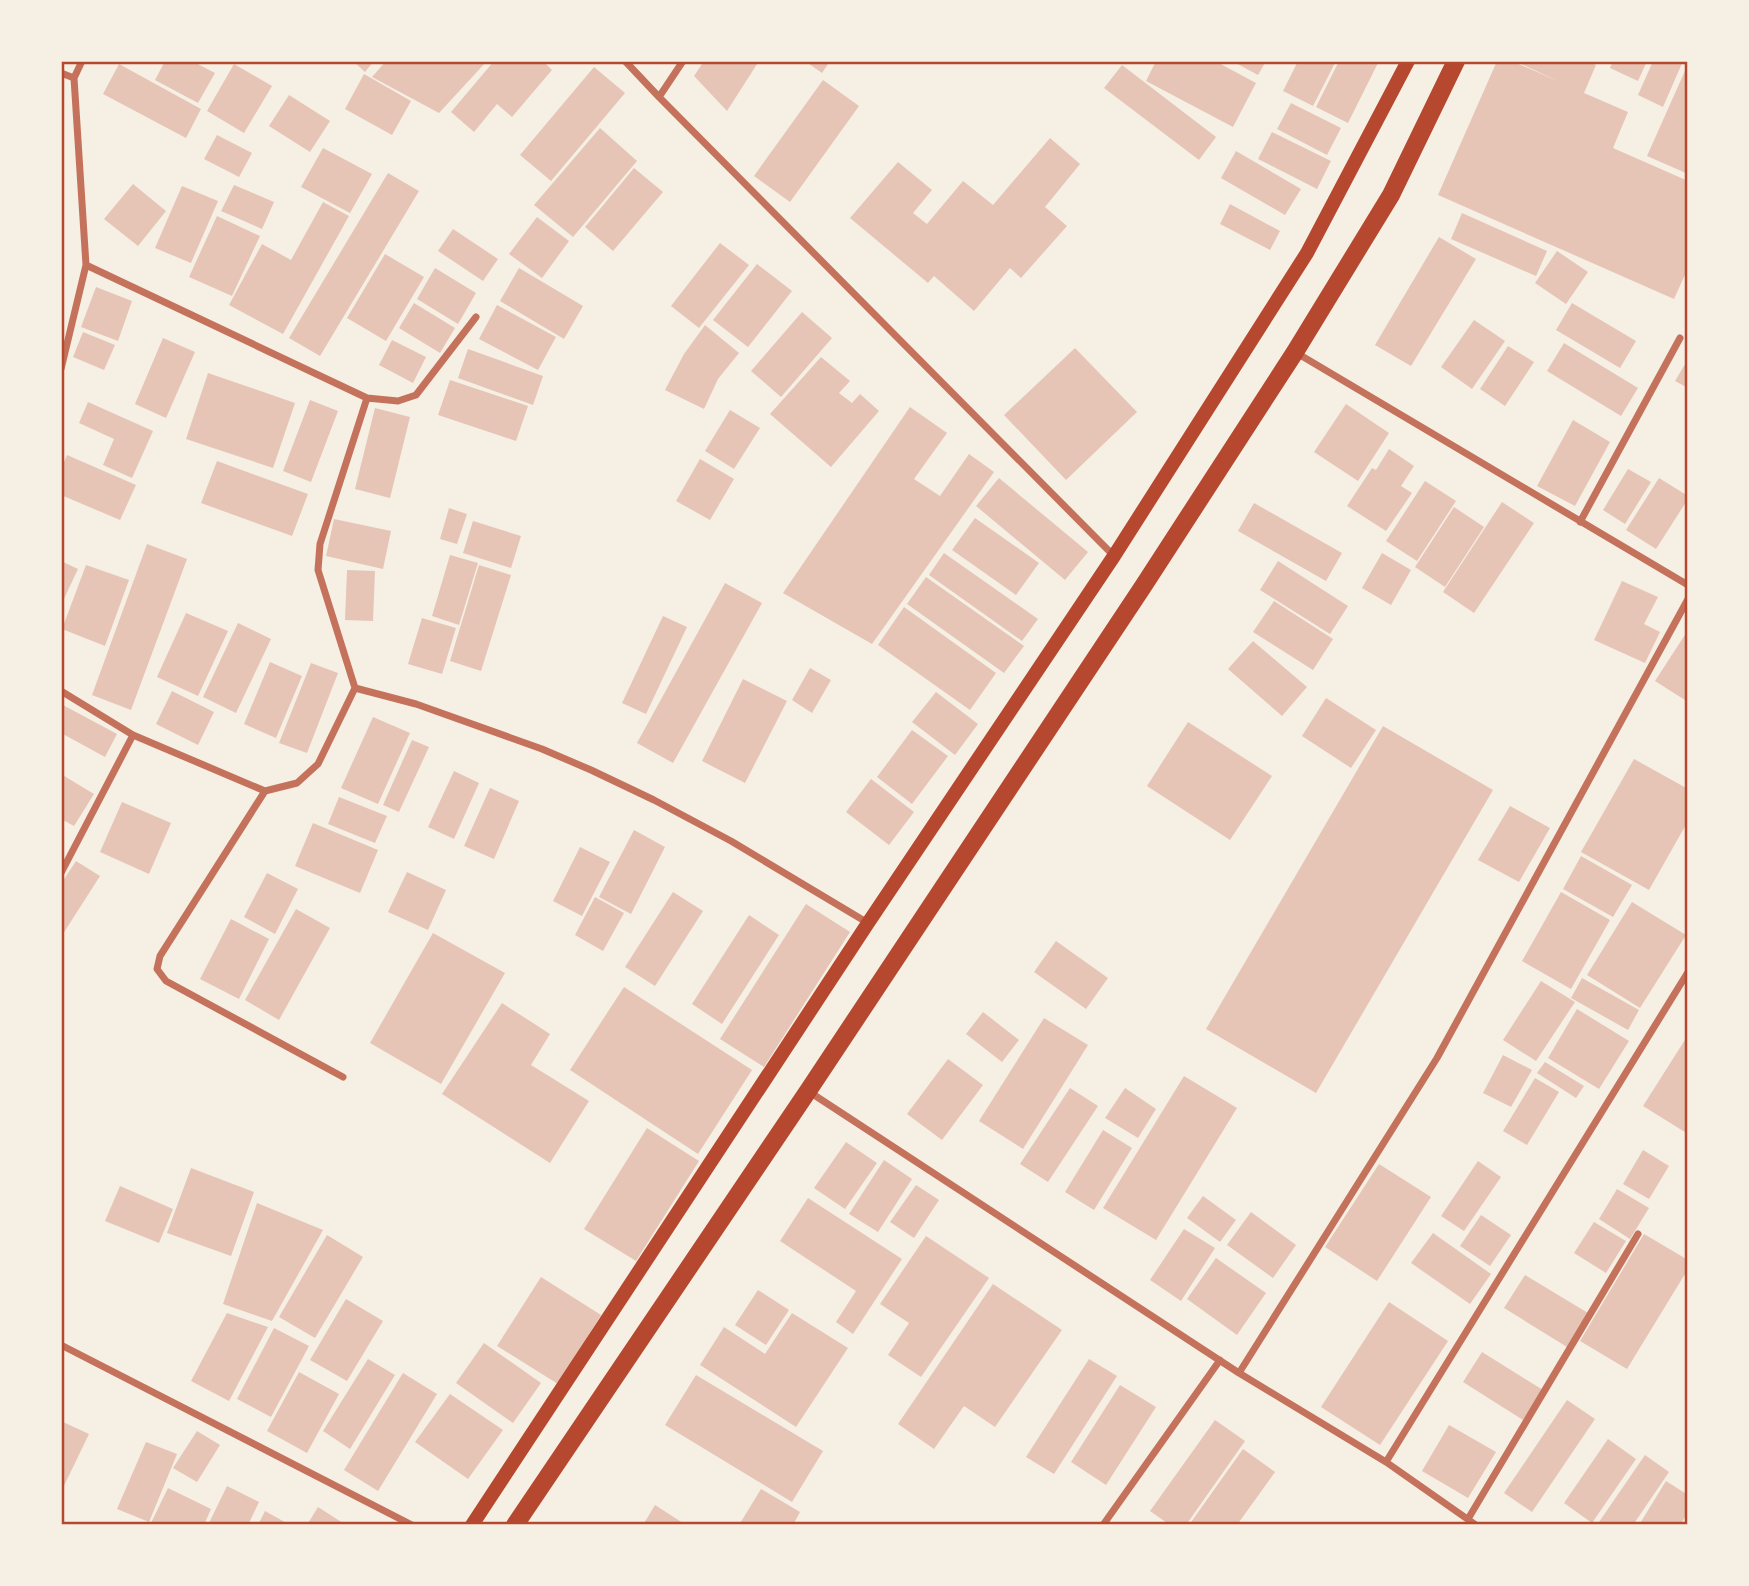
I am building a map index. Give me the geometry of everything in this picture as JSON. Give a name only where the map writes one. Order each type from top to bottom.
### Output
[{"type":"main road","points":[[472,1525],[868,923],[1114,556],[1307,253],[1408,61]]},
{"type":"main road","points":[[515,1525],[808,1091],[1144,585],[1294,352],[1391,195],[1456,61]]},
{"type":"street","points":[[61,369],[86,265],[74,78],[82,61]]},
{"type":"street","points":[[625,61],[1114,556]]},
{"type":"street","points":[[659,97],[683,61]]},
{"type":"street","points":[[61,73],[74,78]]},
{"type":"street","points":[[86,265],[367,398],[398,401],[416,395],[476,317]]},
{"type":"street","points":[[1580,522],[1680,338]]},
{"type":"street","points":[[1294,352],[1688,585]]},
{"type":"street","points":[[61,691],[133,735],[265,791],[297,783],[318,764],[355,688],[318,570],[320,544],[367,398]]},
{"type":"street","points":[[1239,1373],[1437,1058],[1688,599]]},
{"type":"street","points":[[355,688],[416,704],[591,770],[730,841],[868,923]]},
{"type":"street","points":[[61,873],[133,735]]},
{"type":"street","points":[[265,791],[160,956],[157,969],[166,981],[344,1077]]},
{"type":"street","points":[[1386,1462],[1688,972]]},
{"type":"street","points":[[808,1091],[1239,1373],[1386,1462],[1476,1525]]},
{"type":"street","points":[[1468,1519],[1638,1234]]},
{"type":"street","points":[[61,1345],[412,1525]]},
{"type":"street","points":[[1103,1525],[1220,1360]]},
{"type":"building","points":[[165,61],[192,61],[215,73],[198,103],[155,80]]},
{"type":"building","points":[[353,61],[374,61],[365,72]]},
{"type":"building","points":[[386,61],[487,61],[439,113],[372,77]]},
{"type":"building","points":[[494,61],[543,61],[552,70],[512,117],[497,104],[474,132],[451,112]]},
{"type":"building","points":[[704,61],[759,61],[727,111],[694,76]]},
{"type":"building","points":[[805,61],[830,61],[822,73]]},
{"type":"building","points":[[1156,61],[1215,61],[1256,83],[1233,127],[1146,81]]},
{"type":"building","points":[[1232,61],[1266,61],[1258,75]]},
{"type":"building","points":[[1298,61],[1336,61],[1313,106],[1283,91]]},
{"type":"building","points":[[1339,61],[1379,61],[1348,123],[1316,107]]},
{"type":"building","points":[[1497,61],[1512,61],[1560,82],[1515,61],[1587,61],[1596,65],[1584,93],[1628,112],[1613,148],[1688,181],[1688,268],[1674,299],[1438,195]]},
{"type":"building","points":[[1613,61],[1647,61],[1638,81],[1610,68]]},
{"type":"building","points":[[1653,61],[1683,61],[1663,107],[1638,95]]},
{"type":"building","points":[[119,64],[201,109],[186,138],[103,94]]},
{"type":"building","points":[[234,64],[272,86],[244,133],[207,111]]},
{"type":"building","points":[[1688,64],[1688,174],[1647,156]]},
{"type":"building","points":[[1122,65],[1216,137],[1199,160],[1104,88]]},
{"type":"building","points":[[594,67],[625,93],[551,181],[520,155]]},
{"type":"building","points":[[364,74],[411,101],[392,135],[345,109]]},
{"type":"building","points":[[823,80],[859,106],[790,202],[754,176]]},
{"type":"building","points":[[289,95],[330,121],[310,152],[269,126]]},
{"type":"building","points":[[1291,103],[1341,128],[1327,155],[1277,129]]},
{"type":"building","points":[[600,128],[637,161],[573,237],[534,205]]},
{"type":"building","points":[[1272,132],[1331,161],[1317,189],[1258,159]]},
{"type":"building","points":[[217,135],[252,153],[239,177],[204,159]]},
{"type":"building","points":[[1050,138],[1080,164],[1045,207],[1067,226],[1021,278],[1010,268],[974,311],[934,276],[928,283],[850,218],[898,162],[932,190],[913,213],[927,224],[963,181],[993,205]]},
{"type":"building","points":[[323,148],[372,174],[350,213],[301,187]]},
{"type":"building","points":[[1236,151],[1301,189],[1285,215],[1221,178]]},
{"type":"building","points":[[634,168],[663,192],[613,251],[585,227]]},
{"type":"building","points":[[388,173],[419,191],[320,356],[289,338]]},
{"type":"building","points":[[133,184],[166,211],[138,246],[104,219]]},
{"type":"building","points":[[234,185],[274,202],[262,229],[221,211]]},
{"type":"building","points":[[182,186],[218,201],[191,263],[155,248]]},
{"type":"building","points":[[323,202],[349,216],[283,334],[229,305],[262,244],[291,260]]},
{"type":"building","points":[[1230,204],[1280,231],[1270,250],[1220,224]]},
{"type":"building","points":[[1462,213],[1547,251],[1536,276],[1451,239]]},
{"type":"building","points":[[217,216],[260,236],[232,296],[189,277]]},
{"type":"building","points":[[537,217],[569,241],[542,278],[509,254]]},
{"type":"building","points":[[453,229],[498,259],[483,281],[438,251]]},
{"type":"building","points":[[1439,237],[1476,259],[1411,366],[1375,345]]},
{"type":"building","points":[[720,243],[749,265],[699,328],[671,306]]},
{"type":"building","points":[[1557,251],[1588,272],[1566,304],[1535,283]]},
{"type":"building","points":[[385,254],[424,277],[386,341],[347,318]]},
{"type":"building","points":[[757,264],[792,291],[748,347],[713,320]]},
{"type":"building","points":[[435,268],[476,293],[458,324],[417,299]]},
{"type":"building","points":[[519,268],[583,306],[564,339],[500,301]]},
{"type":"building","points":[[96,287],[132,301],[118,341],[81,327]]},
{"type":"building","points":[[414,303],[455,328],[440,353],[399,328]]},
{"type":"building","points":[[1572,303],[1636,341],[1620,368],[1556,330]]},
{"type":"building","points":[[497,305],[556,337],[538,370],[479,339]]},
{"type":"building","points":[[802,312],[832,338],[781,397],[751,371]]},
{"type":"building","points":[[1474,320],[1505,341],[1472,389],[1441,367]]},
{"type":"building","points":[[705,325],[739,353],[718,379],[704,409],[665,390],[684,354]]},
{"type":"building","points":[[83,332],[115,345],[104,370],[73,357]]},
{"type":"building","points":[[163,338],[195,352],[166,418],[135,404]]},
{"type":"building","points":[[392,340],[426,357],[413,383],[379,365]]},
{"type":"building","points":[[1564,343],[1638,388],[1621,416],[1547,371]]},
{"type":"building","points":[[1508,346],[1534,362],[1505,406],[1480,389]]},
{"type":"building","points":[[1075,348],[1137,412],[1066,480],[1004,415]]},
{"type":"building","points":[[468,349],[543,376],[533,405],[458,378]]},
{"type":"building","points":[[821,357],[850,381],[839,393],[852,403],[860,394],[879,411],[831,467],[770,414]]},
{"type":"building","points":[[1688,359],[1688,388],[1675,381]]},
{"type":"building","points":[[208,373],[295,403],[273,468],[186,439]]},
{"type":"building","points":[[450,380],[528,406],[516,441],[438,415]]},
{"type":"building","points":[[310,400],[338,411],[311,482],[283,471]]},
{"type":"building","points":[[88,402],[153,431],[132,478],[103,465],[114,439],[79,423]]},
{"type":"building","points":[[1346,404],[1389,433],[1358,481],[1314,452]]},
{"type":"building","points":[[910,407],[947,433],[914,479],[940,496],[969,454],[994,472],[872,644],[783,593]]},
{"type":"building","points":[[375,408],[410,417],[390,498],[355,489]]},
{"type":"building","points":[[730,410],[760,428],[734,469],[705,451]]},
{"type":"building","points":[[1573,420],[1610,442],[1575,506],[1537,486]]},
{"type":"building","points":[[1389,449],[1414,466],[1401,486],[1412,493],[1386,531],[1347,506],[1372,468],[1376,470]]},
{"type":"building","points":[[67,455],[136,485],[120,520],[61,495],[61,469]]},
{"type":"building","points":[[700,459],[734,479],[710,520],[676,501]]},
{"type":"building","points":[[217,461],[308,494],[292,536],[201,503]]},
{"type":"building","points":[[1628,469],[1651,482],[1625,524],[1603,510]]},
{"type":"building","points":[[999,478],[1088,552],[1065,580],[976,506]]},
{"type":"building","points":[[1659,478],[1688,496],[1688,499],[1656,549],[1626,530]]},
{"type":"building","points":[[1425,481],[1456,501],[1417,561],[1386,541]]},
{"type":"building","points":[[1502,502],[1534,523],[1474,613],[1443,592]]},
{"type":"building","points":[[1254,503],[1342,553],[1326,581],[1238,531]]},
{"type":"building","points":[[1454,507],[1484,527],[1445,587],[1415,567]]},
{"type":"building","points":[[449,508],[467,514],[457,544],[440,539]]},
{"type":"building","points":[[975,518],[1039,563],[1016,595],[952,550]]},
{"type":"building","points":[[334,519],[391,531],[383,569],[326,556]]},
{"type":"building","points":[[473,521],[521,536],[511,568],[463,553]]},
{"type":"building","points":[[147,544],[187,559],[131,710],[92,695]]},
{"type":"building","points":[[944,553],[1038,619],[1022,641],[929,575]]},
{"type":"building","points":[[1382,553],[1411,570],[1391,605],[1362,588]]},
{"type":"building","points":[[450,555],[478,563],[459,625],[432,616]]},
{"type":"building","points":[[61,561],[78,569],[61,605]]},
{"type":"building","points":[[1278,561],[1348,606],[1330,634],[1260,590]]},
{"type":"building","points":[[86,565],[129,580],[105,646],[62,629]]},
{"type":"building","points":[[479,565],[511,575],[481,671],[450,661]]},
{"type":"building","points":[[347,570],[375,571],[373,621],[345,620]]},
{"type":"building","points":[[926,577],[1024,646],[1004,673],[907,604]]},
{"type":"building","points":[[1622,581],[1658,597],[1644,624],[1660,632],[1645,663],[1594,640]]},
{"type":"building","points":[[725,583],[762,603],[673,763],[637,743]]},
{"type":"building","points":[[1274,601],[1333,639],[1313,670],[1253,632]]},
{"type":"building","points":[[904,607],[996,673],[970,710],[878,645]]},
{"type":"building","points":[[186,613],[228,631],[198,696],[157,677]]},
{"type":"building","points":[[663,616],[687,627],[646,714],[622,703]]},
{"type":"building","points":[[422,618],[456,628],[442,674],[408,664]]},
{"type":"building","points":[[238,623],[271,639],[236,713],[203,697]]},
{"type":"building","points":[[1688,630],[1688,702],[1655,681]]},
{"type":"building","points":[[1253,641],[1307,687],[1282,716],[1228,669]]},
{"type":"building","points":[[270,662],[302,676],[276,738],[244,724]]},
{"type":"building","points":[[311,663],[338,673],[307,753],[279,743]]},
{"type":"building","points":[[810,668],[831,680],[812,713],[792,700]]},
{"type":"building","points":[[743,679],[787,701],[745,783],[702,761]]},
{"type":"building","points":[[172,691],[214,712],[198,745],[156,724]]},
{"type":"building","points":[[936,692],[978,724],[955,755],[912,722]]},
{"type":"building","points":[[1326,698],[1376,730],[1351,768],[1302,736]]},
{"type":"building","points":[[61,704],[117,734],[105,757],[61,733]]},
{"type":"building","points":[[373,717],[410,733],[378,804],[341,788]]},
{"type":"building","points":[[1188,722],[1272,776],[1230,840],[1147,786]]},
{"type":"building","points":[[1383,726],[1493,790],[1316,1093],[1206,1029]]},
{"type":"building","points":[[912,730],[948,756],[912,804],[877,777]]},
{"type":"building","points":[[412,740],[429,747],[399,812],[383,805]]},
{"type":"building","points":[[1634,759],[1688,789],[1688,821],[1649,890],[1581,852]]},
{"type":"building","points":[[454,771],[479,783],[454,839],[428,827]]},
{"type":"building","points":[[61,774],[94,794],[74,826],[61,819]]},
{"type":"building","points":[[871,779],[914,812],[889,845],[846,812]]},
{"type":"building","points":[[490,788],[519,801],[494,859],[464,846]]},
{"type":"building","points":[[339,797],[387,816],[375,843],[328,824]]},
{"type":"building","points":[[122,802],[171,823],[149,874],[100,852]]},
{"type":"building","points":[[1510,806],[1550,828],[1519,882],[1478,860]]},
{"type":"building","points":[[313,823],[378,850],[360,893],[295,866]]},
{"type":"building","points":[[634,830],[665,847],[631,914],[599,897]]},
{"type":"building","points":[[580,847],[610,862],[582,916],[553,901]]},
{"type":"building","points":[[1581,856],[1632,885],[1613,917],[1563,889]]},
{"type":"building","points":[[76,861],[100,876],[61,937],[61,884]]},
{"type":"building","points":[[407,872],[446,890],[428,930],[388,912]]},
{"type":"building","points":[[267,873],[298,889],[275,934],[244,917]]},
{"type":"building","points":[[673,892],[703,911],[655,986],[625,967]]},
{"type":"building","points":[[1561,892],[1610,920],[1571,989],[1522,961]]},
{"type":"building","points":[[595,897],[624,913],[603,951],[575,935]]},
{"type":"building","points":[[1632,902],[1686,935],[1640,1008],[1587,975]]},
{"type":"building","points":[[806,904],[850,932],[764,1067],[720,1039]]},
{"type":"building","points":[[296,909],[330,928],[279,1020],[245,1000]]},
{"type":"building","points":[[749,915],[779,935],[722,1024],[692,1004]]},
{"type":"building","points":[[231,919],[269,939],[239,999],[200,979]]},
{"type":"building","points":[[433,933],[505,973],[441,1084],[370,1043]]},
{"type":"building","points":[[1056,941],[1108,978],[1086,1009],[1034,972]]},
{"type":"building","points":[[1582,978],[1639,1010],[1628,1030],[1571,998]]},
{"type":"building","points":[[1541,981],[1575,1002],[1536,1061],[1503,1040]]},
{"type":"building","points":[[624,987],[752,1070],[698,1154],[570,1070]]},
{"type":"building","points":[[502,1003],[550,1034],[531,1065],[589,1101],[550,1163],[442,1094]]},
{"type":"building","points":[[1577,1009],[1629,1041],[1599,1089],[1548,1058]]},
{"type":"building","points":[[983,1012],[1019,1040],[1002,1062],[966,1034]]},
{"type":"building","points":[[1044,1018],[1088,1045],[1023,1149],[979,1121]]},
{"type":"building","points":[[1688,1035],[1688,1134],[1643,1106]]},
{"type":"building","points":[[1503,1055],[1532,1070],[1511,1107],[1483,1093]]},
{"type":"building","points":[[948,1059],[983,1085],[942,1140],[907,1114]]},
{"type":"building","points":[[1545,1062],[1584,1086],[1576,1098],[1537,1073]]},
{"type":"building","points":[[1184,1076],[1237,1108],[1156,1240],[1103,1208]]},
{"type":"building","points":[[1535,1078],[1559,1092],[1527,1145],[1503,1131]]},
{"type":"building","points":[[1070,1088],[1098,1106],[1048,1182],[1020,1164]]},
{"type":"building","points":[[1125,1088],[1156,1109],[1138,1138],[1105,1118]]},
{"type":"building","points":[[647,1128],[699,1161],[636,1261],[584,1229]]},
{"type":"building","points":[[1103,1130],[1132,1148],[1094,1210],[1065,1192]]},
{"type":"building","points":[[846,1142],[877,1163],[845,1209],[814,1188]]},
{"type":"building","points":[[1643,1150],[1669,1166],[1649,1199],[1623,1184]]},
{"type":"building","points":[[884,1160],[912,1179],[878,1232],[849,1214]]},
{"type":"building","points":[[1478,1161],[1501,1177],[1464,1231],[1441,1216]]},
{"type":"building","points":[[1379,1164],[1431,1197],[1377,1281],[1325,1247]]},
{"type":"building","points":[[191,1168],[254,1192],[231,1256],[167,1233]]},
{"type":"building","points":[[916,1185],[939,1200],[914,1238],[890,1222]]},
{"type":"building","points":[[120,1186],[173,1209],[159,1243],[105,1221]]},
{"type":"building","points":[[1617,1189],[1649,1208],[1630,1239],[1599,1219]]},
{"type":"building","points":[[1203,1196],[1236,1220],[1220,1242],[1187,1218]]},
{"type":"building","points":[[808,1198],[902,1259],[853,1334],[836,1322],[856,1291],[780,1241]]},
{"type":"building","points":[[257,1203],[323,1230],[272,1321],[223,1304]]},
{"type":"building","points":[[1251,1212],[1296,1245],[1273,1278],[1227,1245]]},
{"type":"building","points":[[1481,1215],[1511,1235],[1490,1266],[1460,1246]]},
{"type":"building","points":[[1594,1222],[1626,1241],[1606,1273],[1574,1253]]},
{"type":"building","points":[[1184,1229],[1215,1248],[1181,1301],[1150,1280]]},
{"type":"building","points":[[1433,1233],[1491,1274],[1470,1304],[1411,1263]]},
{"type":"building","points":[[1644,1234],[1688,1260],[1688,1269],[1627,1369],[1580,1341]]},
{"type":"building","points":[[327,1235],[363,1257],[315,1338],[279,1317]]},
{"type":"building","points":[[926,1236],[989,1278],[921,1377],[888,1355],[909,1323],[880,1304]]},
{"type":"building","points":[[1216,1258],[1266,1293],[1237,1335],[1187,1299]]},
{"type":"building","points":[[1525,1275],[1588,1313],[1567,1347],[1504,1308]]},
{"type":"building","points":[[541,1277],[601,1315],[558,1384],[497,1346]]},
{"type":"building","points":[[993,1284],[1062,1330],[995,1427],[964,1406],[934,1449],[898,1424]]},
{"type":"building","points":[[758,1290],[789,1310],[766,1345],[735,1325]]},
{"type":"building","points":[[346,1299],[383,1321],[347,1381],[310,1360]]},
{"type":"building","points":[[1389,1302],[1448,1341],[1380,1445],[1321,1407]]},
{"type":"building","points":[[227,1313],[268,1327],[229,1401],[191,1381]]},
{"type":"building","points":[[792,1313],[848,1348],[796,1427],[700,1365],[724,1327],[765,1354]]},
{"type":"building","points":[[274,1328],[309,1346],[271,1417],[237,1399]]},
{"type":"building","points":[[484,1343],[541,1383],[513,1423],[456,1383]]},
{"type":"building","points":[[1482,1352],[1543,1390],[1523,1420],[1463,1382]]},
{"type":"building","points":[[368,1359],[395,1375],[350,1449],[323,1431]]},
{"type":"building","points":[[1089,1359],[1117,1376],[1054,1474],[1026,1457]]},
{"type":"building","points":[[299,1372],[339,1394],[307,1453],[267,1431]]},
{"type":"building","points":[[403,1373],[437,1394],[378,1491],[344,1470]]},
{"type":"building","points":[[696,1375],[823,1451],[792,1502],[665,1425]]},
{"type":"building","points":[[1120,1385],[1156,1407],[1106,1485],[1071,1462]]},
{"type":"building","points":[[450,1394],[503,1430],[468,1479],[415,1442]]},
{"type":"building","points":[[1567,1400],[1595,1419],[1532,1512],[1504,1493]]},
{"type":"building","points":[[1215,1420],[1245,1441],[1186,1525],[1170,1525],[1150,1511]]},
{"type":"building","points":[[61,1421],[89,1434],[61,1492]]},
{"type":"building","points":[[1449,1425],[1496,1452],[1468,1498],[1422,1471]]},
{"type":"building","points":[[197,1431],[220,1445],[197,1482],[173,1468]]},
{"type":"building","points":[[1608,1439],[1636,1459],[1592,1523],[1564,1503]]},
{"type":"building","points":[[146,1442],[177,1454],[149,1522],[117,1509]]},
{"type":"building","points":[[1243,1449],[1275,1472],[1237,1525],[1189,1525]]},
{"type":"building","points":[[1645,1455],[1669,1472],[1633,1525],[1603,1525],[1599,1522]]},
{"type":"building","points":[[1666,1481],[1688,1495],[1688,1512],[1680,1525],[1639,1525]]},
{"type":"building","points":[[227,1486],[259,1502],[248,1525],[208,1525]]},
{"type":"building","points":[[168,1488],[211,1509],[204,1525],[150,1525]]},
{"type":"building","points":[[761,1489],[800,1512],[793,1525],[739,1525]]},
{"type":"building","points":[[655,1505],[686,1525],[643,1525]]},
{"type":"building","points":[[318,1507],[346,1525],[307,1525]]},
{"type":"building","points":[[265,1511],[290,1525],[258,1525]]}]
